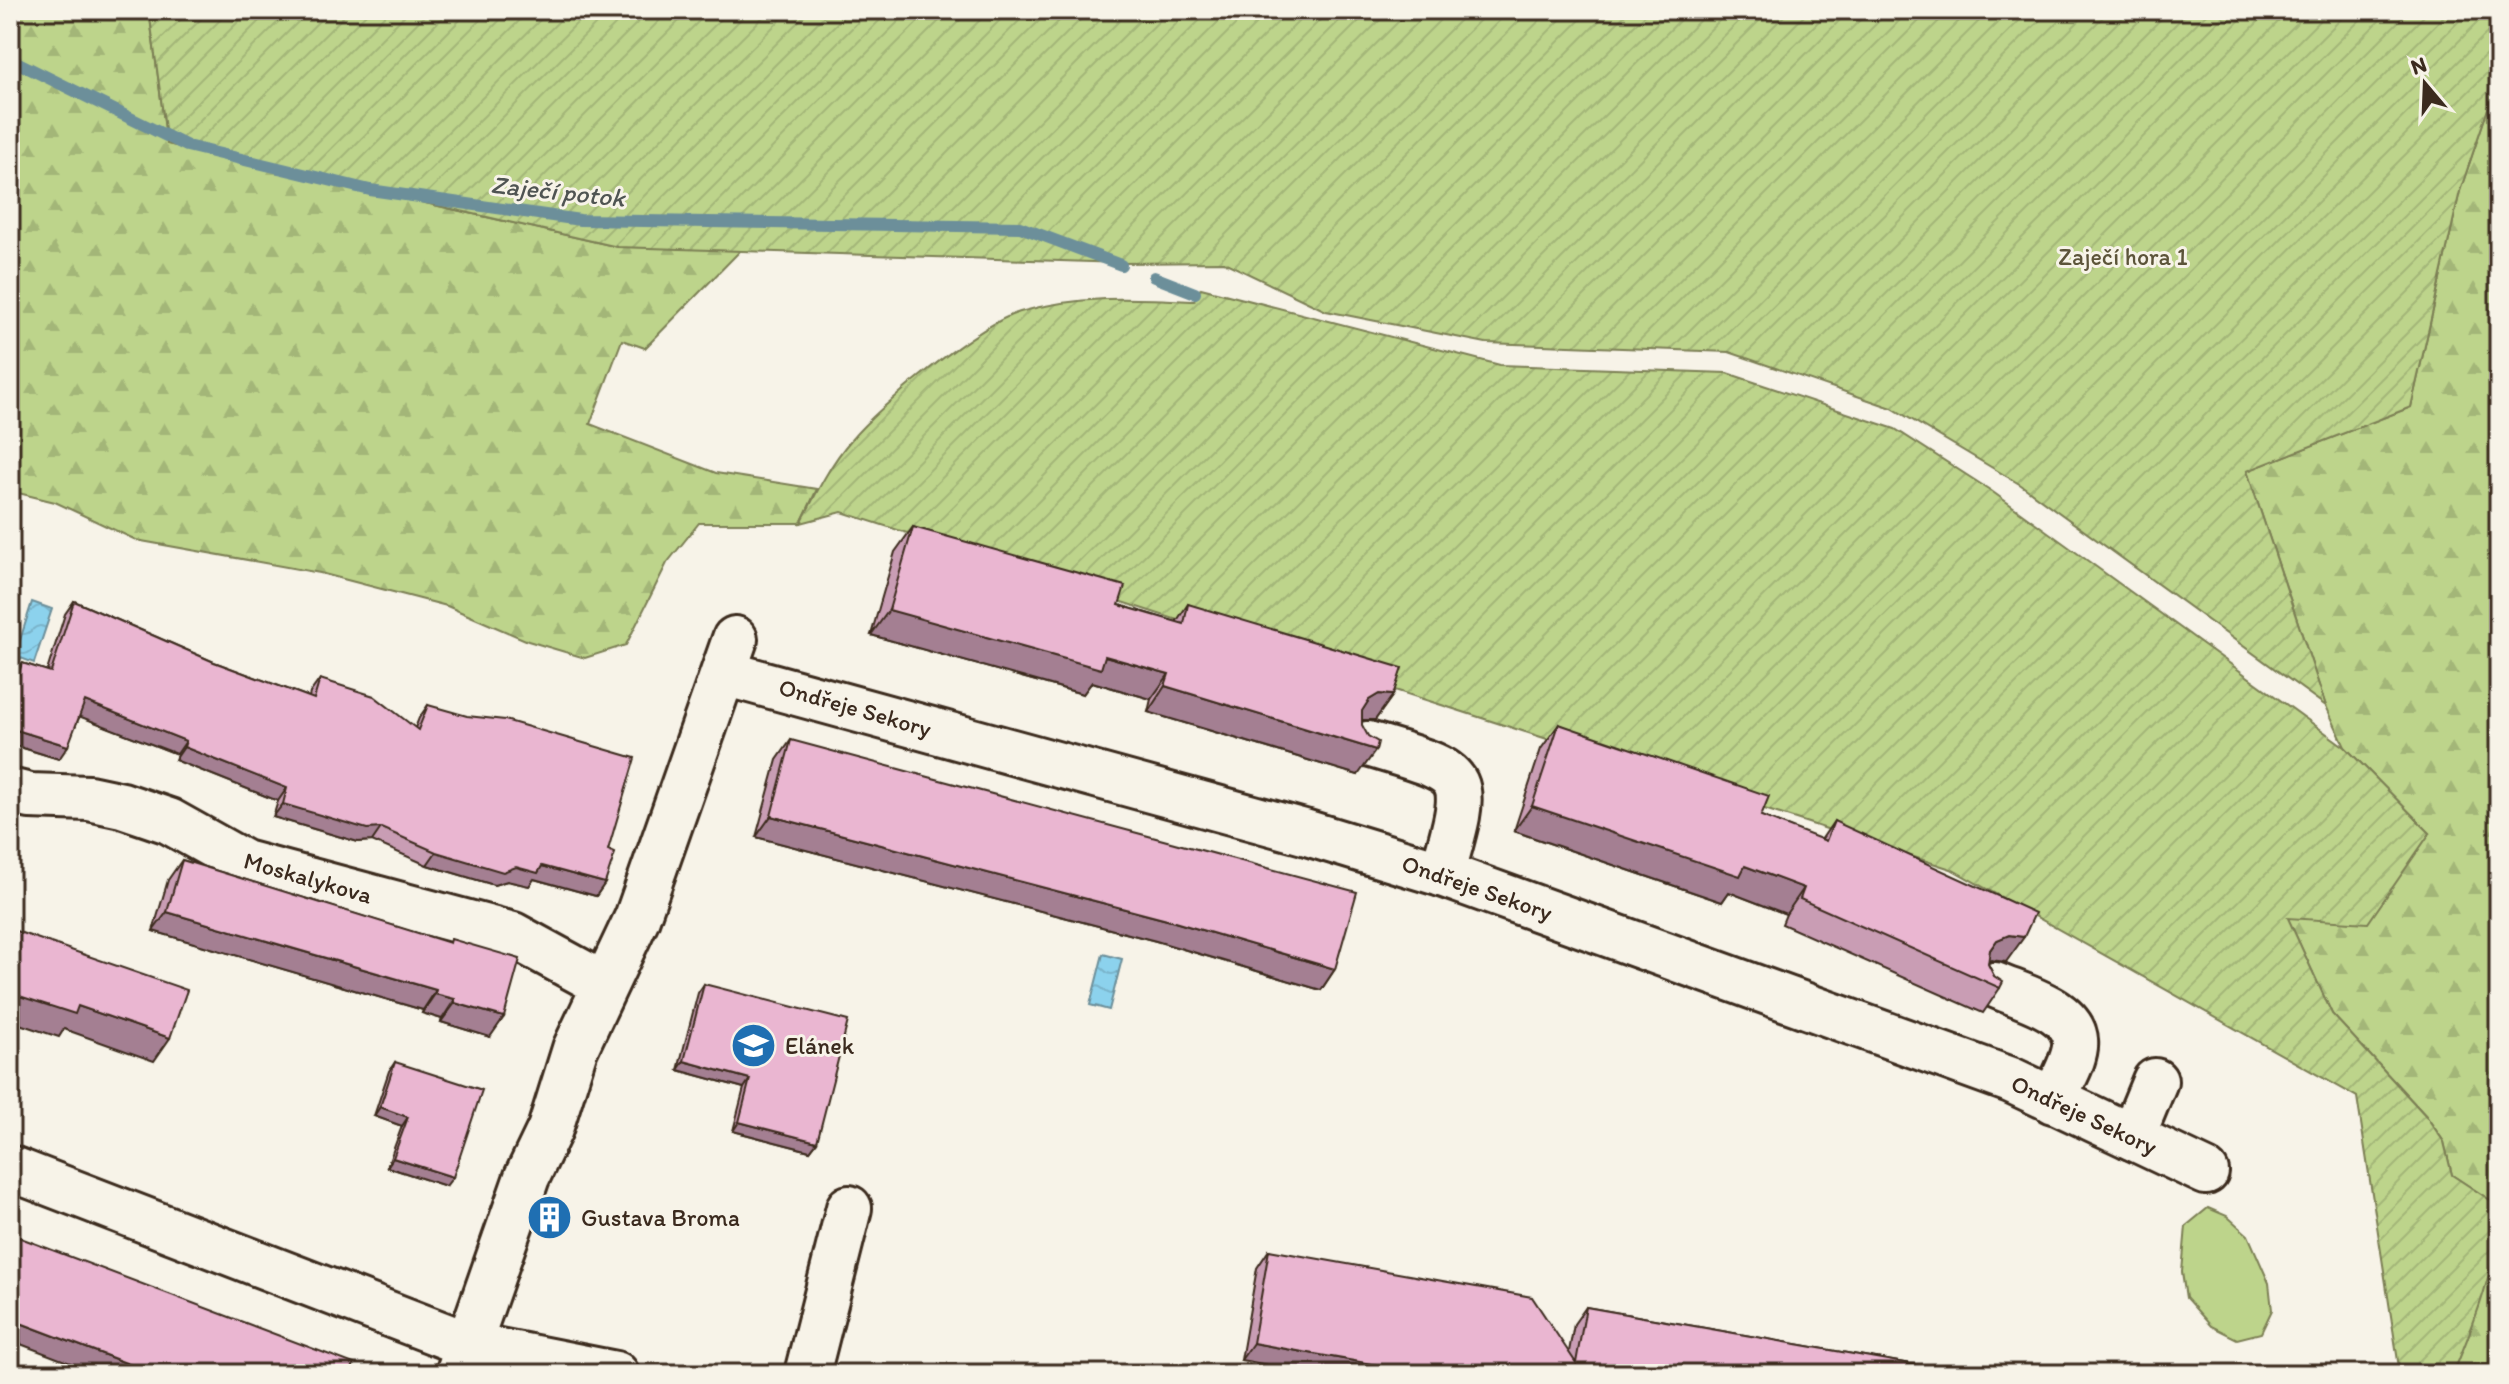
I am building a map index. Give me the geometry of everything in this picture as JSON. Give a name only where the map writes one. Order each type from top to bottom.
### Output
[{"type":"street","name":"Ondřeje Sekory","points":[[603,984],[637,918],[730,656],[1442,874],[2011,1080],[2206,1172]]},
{"type":"street","points":[[1368,744],[1432,763],[1448,771],[1458,783],[1459,819],[1442,874]]},
{"type":"street","name":"Moskalykova","points":[[10,791],[30,796],[89,798],[122,805],[169,821],[244,863],[513,935],[603,984]]},
{"type":"street","points":[[464,1359],[527,1177],[550,1129],[575,1049],[603,984]]},
{"type":"street","points":[[1995,985],[2055,1012],[2069,1022],[2075,1034],[2075,1050],[2053,1101]]},
{"type":"street","points":[[2132,1137],[2155,1081]]},
{"type":"street","points":[[10,1168],[464,1359],[616,1374]]},
{"type":"street","points":[[807,1374],[849,1208]]},
{"type":"green space","points":[[10,10],[149,10],[167,144],[618,247],[743,248],[645,348],[622,340],[590,424],[716,473],[817,489],[801,523],[699,523],[667,563],[626,645],[585,658],[528,641],[447,606],[320,573],[136,540],[55,502],[10,491]]},
{"type":"green space","name":"Zaječí hora 1","points":[[149,10],[2499,10],[2499,76],[2460,191],[2411,407],[2247,471],[2326,706],[2021,485],[1892,408],[1729,352],[1486,343],[1326,311],[1224,262],[1122,263],[618,247],[167,144]]},
{"type":"green space","points":[[2499,76],[2499,1206],[2452,1175],[2444,1142],[2426,1116],[2332,1014],[2287,917],[2430,833],[2345,747],[2326,706],[2247,471],[2411,407],[2460,191]]},
{"type":"green space","points":[[1201,288],[1500,365],[1727,373],[1895,429],[1990,490],[2345,747],[2430,833],[2368,923],[2288,918],[2332,1014],[2426,1116],[2444,1142],[2452,1175],[2499,1206],[2490,1270],[2453,1374],[2400,1374],[2357,1097],[1951,869],[842,512],[801,523],[836,459],[865,425],[906,388],[980,332],[1020,312],[1042,307],[1107,299],[1194,301]]},
{"type":"green space","points":[[2208,1208],[2227,1216],[2248,1235],[2269,1283],[2272,1310],[2261,1333],[2237,1339],[2211,1326],[2186,1298],[2182,1272],[2186,1226]]},
{"type":"green space","points":[[2499,1224],[2499,1374],[2453,1374],[2486,1279]]},
{"type":"water","points":[[32,602],[52,609],[34,663],[15,656]]},
{"type":"water","points":[[1103,954],[1122,959],[1109,1010],[1090,1005]]},
{"type":"building","points":[[913,527],[1125,586],[1119,605],[1184,624],[1188,604],[1402,668],[1393,695],[1379,694],[1369,700],[1362,711],[1362,725],[1368,736],[1378,742],[1376,750],[1165,686],[1169,674],[1105,656],[1101,669],[889,610]]},
{"type":"building","points":[[74,601],[214,662],[314,699],[320,679],[374,696],[418,730],[428,705],[467,716],[505,720],[635,758],[608,850],[615,853],[605,883],[542,866],[538,873],[516,867],[503,872],[436,852],[381,828],[367,829],[283,804],[287,788],[184,747],[186,741],[85,701],[68,746],[10,728],[10,703],[22,663],[51,672]]},
{"type":"building","points":[[1559,724],[1769,796],[1761,816],[1826,841],[1834,821],[2035,913],[2024,937],[2009,935],[1997,940],[1990,950],[1988,964],[1994,976],[2003,982],[2000,988],[1800,899],[1804,888],[1745,866],[1740,876],[1532,806]]},
{"type":"building","points":[[791,740],[1357,892],[1335,969],[1171,921],[771,816]]},
{"type":"building","points":[[182,860],[450,943],[451,939],[520,959],[504,1017],[455,1003],[455,999],[435,994],[436,990],[167,912]]},
{"type":"building","points":[[10,929],[187,990],[170,1038],[78,1006],[75,1014],[10,993]]},
{"type":"building","points":[[704,984],[848,1021],[817,1142],[739,1122],[750,1079],[684,1061]]},
{"type":"building","points":[[395,1062],[482,1090],[453,1177],[393,1158],[408,1117],[380,1107]]},
{"type":"building","points":[[10,1234],[354,1364],[350,1374],[155,1374],[10,1319]]},
{"type":"building","points":[[1269,1250],[1532,1297],[1576,1363],[1586,1307],[1967,1374],[1428,1374],[1253,1343]]},
{"type":"waterway","name":"Zaječí potok","points":[[10,59],[187,146],[370,190],[580,220],[1020,227],[1121,265]]},
{"type":"waterway","name":"Zaječí potok","points":[[1154,277],[1195,293]]},
{"type":"place","name":"Elánek","points":[[754,1046]]},
{"type":"place","name":"Gustava Broma","points":[[550,1218]]}]
